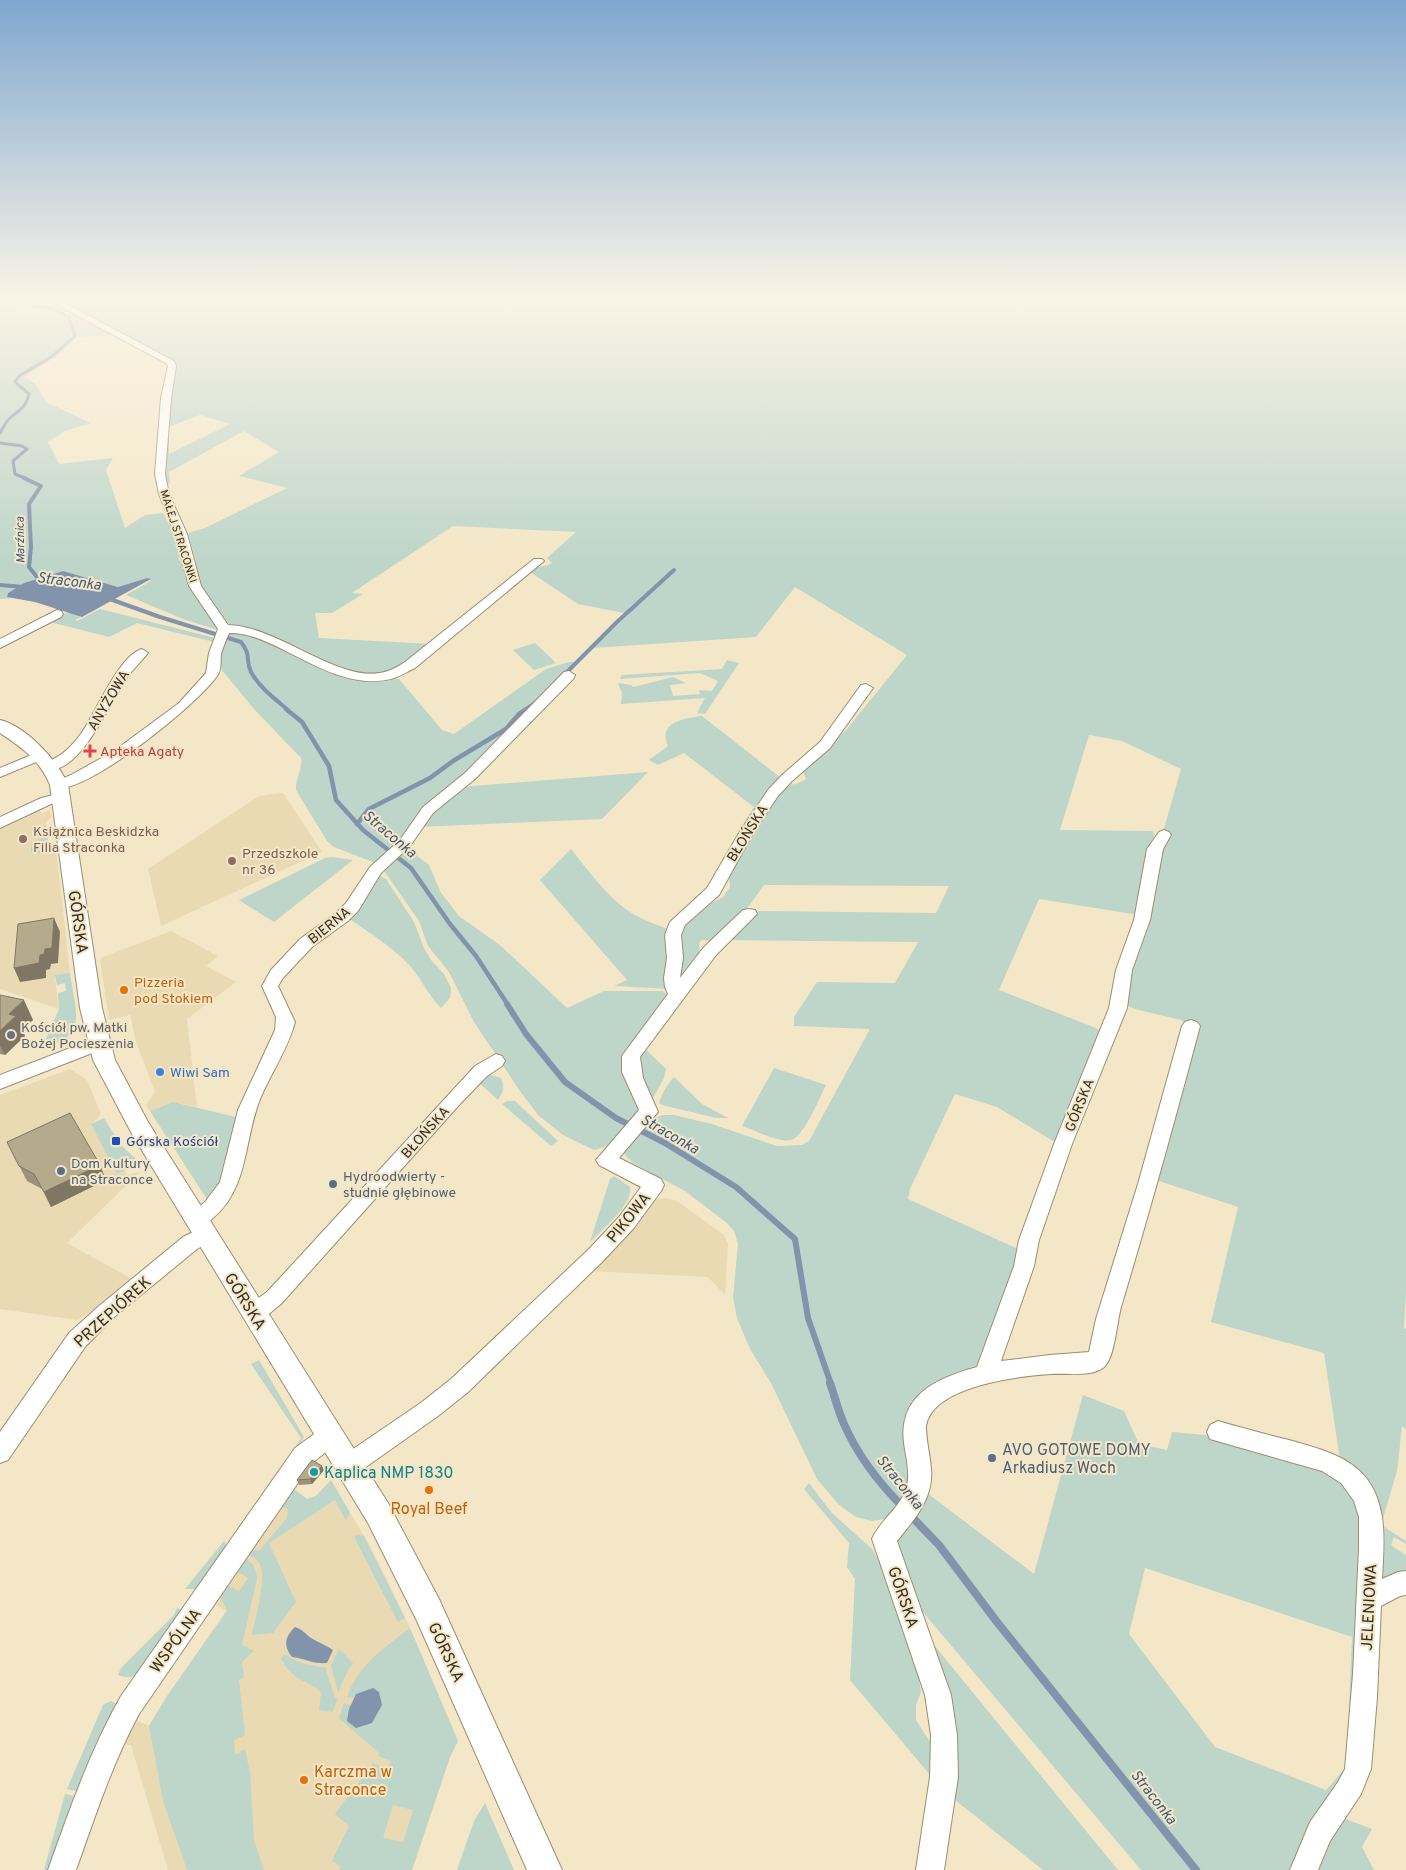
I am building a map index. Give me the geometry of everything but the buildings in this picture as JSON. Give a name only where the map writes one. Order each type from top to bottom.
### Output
[{"type":"street","name":"MAŁEJ STRACONKI","points":[[168,386],[160,474],[164,494],[180,534],[195,586],[217,617],[221,634]]},
{"type":"street","points":[[0,823],[60,791],[132,744],[192,698],[213,674],[221,634],[241,630],[255,633],[353,676],[375,678],[389,676],[410,665],[538,561]]},
{"type":"street","points":[[0,644],[57,614]]},
{"type":"street","name":"ANYŻOWA","points":[[0,774],[46,760],[62,761],[73,753],[95,724],[122,674],[142,653]]},
{"type":"street","name":"BIERNA","points":[[201,1227],[232,1181],[247,1110],[284,1030],[285,1017],[271,991],[272,981],[306,943],[342,917],[352,907],[378,867],[405,843],[428,810],[470,776],[569,675]]},
{"type":"street","name":"BŁOŃSKA","points":[[677,994],[672,978],[675,958],[673,935],[678,922],[712,891],[746,833],[773,793],[787,778],[825,745],[866,688]]},
{"type":"street","points":[[0,725],[46,760]]},
{"type":"street","name":"GÓRSKA","points":[[46,760],[60,791],[91,1008],[99,1044],[111,1074],[124,1100],[253,1313],[378,1513],[410,1572],[546,1870]]},
{"type":"street","name":"GÓRSKA","points":[[986,1373],[1024,1266],[1029,1240],[1063,1144],[1118,1008],[1124,970],[1142,920],[1155,849],[1164,835]]},
{"type":"street","name":"PIKOWA","points":[[348,1466],[430,1409],[459,1386],[595,1256],[626,1222],[654,1185],[606,1160],[649,1112],[647,1102],[630,1071],[631,1056],[710,951],[749,914]]},
{"type":"street","name":"GÓRSKA","points":[[930,1870],[944,1777],[944,1735],[938,1695],[884,1539],[914,1497],[918,1488],[920,1475],[914,1442],[915,1426],[920,1408],[939,1391],[986,1373],[1052,1363],[1093,1363],[1099,1357],[1107,1319],[1148,1184],[1191,1026]]},
{"type":"street","points":[[0,1082],[99,1044]]},
{"type":"street","name":"BŁOŃSKA","points":[[253,1313],[274,1298],[453,1100],[481,1072],[496,1061]]},
{"type":"street","name":"PRZEPIÓREK","points":[[0,1452],[7,1433],[67,1353],[89,1328],[190,1243],[201,1227]]},
{"type":"street","name":"JELENIOWA","points":[[1218,1432],[1324,1461],[1341,1468],[1352,1478],[1366,1500],[1371,1524],[1369,1599],[1358,1769],[1348,1791],[1322,1827],[1312,1846],[1304,1870]]},
{"type":"street","name":"WSPÓLNA","points":[[62,1870],[88,1797],[113,1736],[140,1688],[303,1456],[312,1447],[329,1436]]},
{"type":"street","points":[[1369,1599],[1398,1584],[1406,1583]]},
{"type":"shaded area","name":"Przedszkole nr 36","points":[[283,793],[322,852],[161,926],[148,869],[259,796]]},
{"type":"shaded area","points":[[37,808],[42,813],[50,810],[51,817],[46,822],[49,846],[56,848],[70,973],[55,976],[59,1009],[0,989],[0,825]]},
{"type":"shaded area","points":[[171,931],[218,956],[206,966],[236,982],[187,1019],[197,1107],[173,1102],[150,1111],[146,1105],[155,1092],[136,1042],[130,1015],[109,1020],[100,960],[103,957]]},
{"type":"shaded area","points":[[70,1069],[87,1080],[101,1114],[92,1124],[127,1175],[140,1172],[67,1243],[136,1281],[78,1320],[0,1309],[0,1095]]},
{"type":"shaded area","points":[[666,1198],[677,1201],[724,1235],[728,1244],[725,1295],[708,1277],[590,1271],[655,1199]]},
{"type":"shaded area","points":[[331,1480],[371,1548],[386,1578],[410,1628],[458,1741],[450,1757],[412,1870],[168,1870],[131,1745],[118,1745],[132,1718],[149,1726],[165,1699],[226,1611],[210,1602],[291,1487],[307,1499],[316,1496]]},
{"type":"green space","points":[[0,386],[37,386],[46,402],[91,423],[65,431],[48,442],[59,464],[113,458],[106,470],[125,528],[145,515],[163,513],[175,534],[181,556],[178,559],[183,563],[194,593],[218,626],[218,630],[183,619],[126,595],[151,581],[147,578],[118,587],[63,571],[24,583],[8,593],[7,597],[14,598],[0,599]]},
{"type":"green space","points":[[171,386],[1406,386],[1406,1291],[1404,1328],[1406,1329],[1406,1429],[1402,1426],[1397,1471],[1381,1525],[1406,1541],[1406,1544],[1394,1537],[1391,1545],[1406,1555],[1406,1570],[1382,1581],[1376,1544],[1340,1460],[1324,1353],[1211,1322],[1238,1207],[1156,1180],[1193,1021],[1184,1023],[1181,1020],[1135,1009],[1122,1003],[1163,832],[1181,769],[1122,741],[1089,735],[1060,830],[1153,831],[1154,836],[1146,870],[1139,915],[1039,899],[999,990],[1096,1028],[1104,1035],[1058,1144],[997,1107],[955,1094],[910,1189],[908,1199],[1020,1250],[978,1368],[915,1399],[909,1408],[906,1419],[905,1443],[911,1490],[889,1518],[873,1521],[856,1517],[838,1504],[817,1479],[771,1383],[750,1349],[737,1318],[733,1297],[738,1244],[734,1231],[727,1223],[685,1191],[633,1163],[624,1154],[626,1148],[655,1118],[663,1115],[674,1115],[712,1124],[777,1146],[802,1145],[809,1141],[870,1029],[794,1026],[794,1017],[817,982],[895,983],[918,942],[726,940],[759,911],[936,913],[949,886],[764,885],[738,921],[713,941],[702,940],[699,943],[700,949],[697,959],[679,983],[677,933],[700,909],[723,897],[730,887],[729,874],[766,809],[786,785],[796,784],[806,779],[802,770],[847,729],[907,655],[795,587],[756,637],[593,648],[629,614],[578,604],[530,572],[552,563],[547,558],[576,532],[453,526],[352,593],[363,594],[332,613],[315,613],[319,638],[431,644],[396,670],[383,675],[370,676],[331,666],[230,625],[203,589],[193,564],[196,562],[188,533],[205,528],[287,488],[239,476],[279,452],[244,431],[169,472],[170,484],[165,483],[166,439],[169,438],[169,454],[230,424],[200,415],[166,428]]},
{"type":"green space","points":[[100,609],[215,638],[214,642],[137,623],[109,637],[50,622],[68,612],[82,617],[75,620],[77,621]]},
{"type":"green space","points":[[231,633],[246,634],[376,680],[399,679],[442,730],[454,734],[546,669],[569,662],[579,662],[409,832],[375,863],[334,847],[327,841],[296,790],[301,758],[254,709],[221,669],[220,655],[226,635]]},
{"type":"green space","points":[[535,643],[556,663],[534,670],[513,650]]},
{"type":"green space","points":[[727,660],[739,663],[705,714],[697,713],[705,698],[621,704],[622,693],[618,683],[633,687],[673,677],[686,683],[670,685],[673,696],[700,694],[699,690],[712,691],[718,681],[700,673],[620,679],[622,675],[722,669]]},
{"type":"green space","points":[[702,716],[781,778],[745,826],[742,826],[754,807],[684,753],[658,765],[649,760],[668,746],[666,731],[669,726],[681,720]]},
{"type":"green space","points":[[648,772],[602,819],[418,827],[460,787]]},
{"type":"green space","points":[[46,826],[49,846],[56,848],[56,850],[36,854],[31,852],[31,845],[39,843],[38,828]]},
{"type":"green space","points":[[406,847],[429,865],[441,893],[459,916],[501,946],[567,1008],[604,991],[663,991],[670,997],[634,1045],[639,1110],[633,1121],[605,1147],[594,1150],[563,1135],[538,1115],[474,1022],[449,972],[428,946],[419,921],[382,868]]},
{"type":"green space","points":[[571,849],[619,904],[637,916],[670,930],[669,989],[614,986],[627,980],[540,880]]},
{"type":"green space","points":[[325,858],[353,860],[274,922],[239,900]]},
{"type":"green space","points":[[378,875],[386,879],[414,922],[424,948],[431,960],[444,974],[451,988],[450,998],[441,1008],[404,960],[347,917]]},
{"type":"green space","points":[[70,973],[76,1009],[73,1029],[68,1036],[57,1042],[42,1045],[59,1009],[58,993],[66,991],[65,983],[57,985],[55,975]]},
{"type":"green space","points":[[642,1046],[666,1069],[664,1078],[652,1100],[640,1082],[636,1054]]},
{"type":"green space","points":[[774,1068],[826,1085],[806,1125],[796,1138],[791,1140],[773,1138],[742,1126]]},
{"type":"green space","points":[[488,1074],[501,1078],[503,1090],[498,1100],[476,1080]]},
{"type":"green space","points":[[674,1077],[702,1104],[728,1118],[716,1118],[659,1103],[665,1089]]},
{"type":"green space","points":[[507,1101],[515,1101],[558,1141],[551,1146],[502,1104]]},
{"type":"green space","points":[[173,1102],[240,1118],[231,1166],[210,1204],[150,1111]]},
{"type":"green space","points":[[104,1118],[115,1136],[110,1139],[115,1148],[121,1145],[140,1163],[117,1174],[91,1124]]},
{"type":"green space","points":[[614,1176],[630,1187],[630,1194],[622,1209],[590,1242],[610,1179]]},
{"type":"green space","points":[[259,1360],[304,1437],[288,1464],[247,1521],[301,1438],[251,1364]]},
{"type":"green space","points":[[1083,1395],[1124,1411],[1139,1444],[1167,1450],[1172,1432],[1205,1435],[1318,1465],[1339,1474],[1364,1510],[1355,1710],[1349,1707],[1352,1637],[1145,1568],[1129,1634],[1215,1747],[1326,1790],[1347,1766],[1348,1729],[1352,1731],[1353,1759],[1296,1870],[1141,1870],[922,1611],[896,1543],[898,1533],[927,1493],[1034,1574]]},
{"type":"green space","points":[[331,1480],[350,1513],[346,1521],[335,1500],[269,1543],[296,1602],[273,1633],[252,1635],[258,1610],[262,1571],[254,1558],[244,1553],[248,1548],[259,1551],[287,1518],[288,1509],[278,1505],[291,1487],[307,1499],[316,1496]]},
{"type":"green space","points":[[809,1483],[832,1513],[872,1549],[880,1563],[914,1649],[921,1692],[916,1705],[916,1720],[936,1751],[936,1782],[850,1680],[855,1579],[847,1567],[849,1543],[804,1489]]},
{"type":"green space","points":[[357,1535],[364,1536],[405,1618],[398,1622],[354,1537]]},
{"type":"green space","points":[[224,1541],[228,1548],[201,1589],[185,1589]]},
{"type":"green space","points":[[242,1556],[253,1565],[257,1579],[242,1645],[254,1651],[242,1662],[244,1677],[239,1680],[245,1735],[234,1740],[235,1755],[245,1749],[250,1773],[254,1840],[264,1870],[187,1870],[163,1801],[149,1726],[165,1699],[227,1611],[220,1596],[223,1583],[239,1591],[248,1578],[233,1569]]},
{"type":"green space","points":[[177,1608],[183,1610],[144,1671],[131,1677],[118,1675],[121,1668],[174,1615]]},
{"type":"green space","points":[[410,1628],[458,1741],[450,1757],[412,1870],[339,1870],[341,1867],[332,1861],[349,1826],[335,1814],[373,1763],[387,1769],[391,1761],[378,1756],[379,1753],[339,1718],[344,1703],[351,1705],[347,1721],[356,1694],[354,1698],[347,1697],[352,1685],[365,1666]],"holes":[[[393,1805],[413,1810],[403,1842],[383,1838]]]},
{"type":"green space","points":[[934,1645],[1118,1870],[1043,1870],[950,1796],[930,1648]]},
{"type":"green space","points":[[339,1649],[353,1663],[338,1693],[331,1665]]},
{"type":"green space","points":[[286,1654],[304,1664],[325,1667],[337,1699],[333,1712],[319,1710],[321,1693],[318,1689],[296,1677],[286,1667],[281,1658]]},
{"type":"green space","points":[[111,1701],[117,1704],[120,1709],[82,1792],[67,1789],[103,1705]]},
{"type":"green space","points":[[65,1794],[80,1797],[54,1870],[44,1870]]},
{"type":"green space","points":[[485,1803],[514,1870],[457,1870],[474,1821]]},
{"type":"green space","points":[[1340,1817],[1372,1829],[1362,1847],[1374,1870],[1312,1870]]},
{"type":"water","points":[[63,571],[118,587],[147,578],[151,579],[82,617],[35,602],[7,597],[8,593],[24,583]]},
{"type":"water","points":[[295,1627],[333,1650],[327,1663],[317,1663],[292,1657],[287,1649],[286,1641]]},
{"type":"water","points":[[373,1688],[379,1692],[382,1705],[372,1723],[356,1728],[347,1721],[349,1709],[356,1694]]},
{"type":"waterway","name":"Marźnica","points":[[0,433],[28,399],[29,394],[20,386]]},
{"type":"waterway","name":"Marźnica","points":[[0,443],[22,446],[27,449],[13,461],[15,474],[27,479]]},
{"type":"waterway","name":"Marźnica","points":[[24,478],[41,486],[29,504],[31,547],[29,567],[41,582]]},
{"type":"waterway","points":[[564,675],[617,622],[674,570]]},
{"type":"waterway","name":"Straconka","points":[[0,585],[24,587]]},
{"type":"waterway","name":"Straconka","points":[[107,598],[160,617],[241,642],[247,654],[249,668],[255,678],[288,710]]},
{"type":"waterway","points":[[525,710],[536,702]]},
{"type":"waterway","name":"Straconka","points":[[286,709],[302,722],[329,766],[336,800],[357,824]]},
{"type":"waterway","points":[[357,824],[369,809],[430,778],[453,761],[506,729],[519,714],[527,709]]},
{"type":"waterway","name":"Straconka","points":[[357,824],[411,868],[450,924],[476,956],[508,1005]]},
{"type":"waterway","name":"Straconka","points":[[507,1004],[526,1034],[565,1082],[616,1118],[665,1143],[736,1187],[795,1239],[808,1318],[831,1384]]},
{"type":"waterway","name":"Straconka","points":[[830,1383],[842,1419],[855,1446],[878,1479],[903,1507]]},
{"type":"waterway","name":"Straconka","points":[[910,1515],[939,1545],[997,1622],[1196,1870]]},
{"type":"place","name":"Apteka Agaty","points":[[90,751]]},
{"type":"place","name":"Książnica Beskidzka Filia Straconka","points":[[23,839]]},
{"type":"place","name":"Przedszkole nr 36","points":[[232,861]]},
{"type":"place","name":"Pizzeria pod Stokiem","points":[[124,990]]},
{"type":"place","name":"Kościół pw. Matki Bożej Pocieszenia","points":[[11,1035]]},
{"type":"place","name":"Wiwi Sam","points":[[160,1072]]},
{"type":"place","name":"Górska Kościół","points":[[116,1141]]},
{"type":"place","name":"Dom Kultury na Straconce","points":[[61,1171]]},
{"type":"place","name":"Hydroodwierty - studnie głębinowe","points":[[333,1184]]},
{"type":"place","name":"AVO GOTOWE DOMY Arkadiusz Woch","points":[[992,1458]]},
{"type":"place","name":"Kaplica NMP 1830","points":[[314,1472]]},
{"type":"place","name":"Royal Beef","points":[[429,1490]]},
{"type":"place","name":"Karczma w Straconce","points":[[304,1780]]}]
